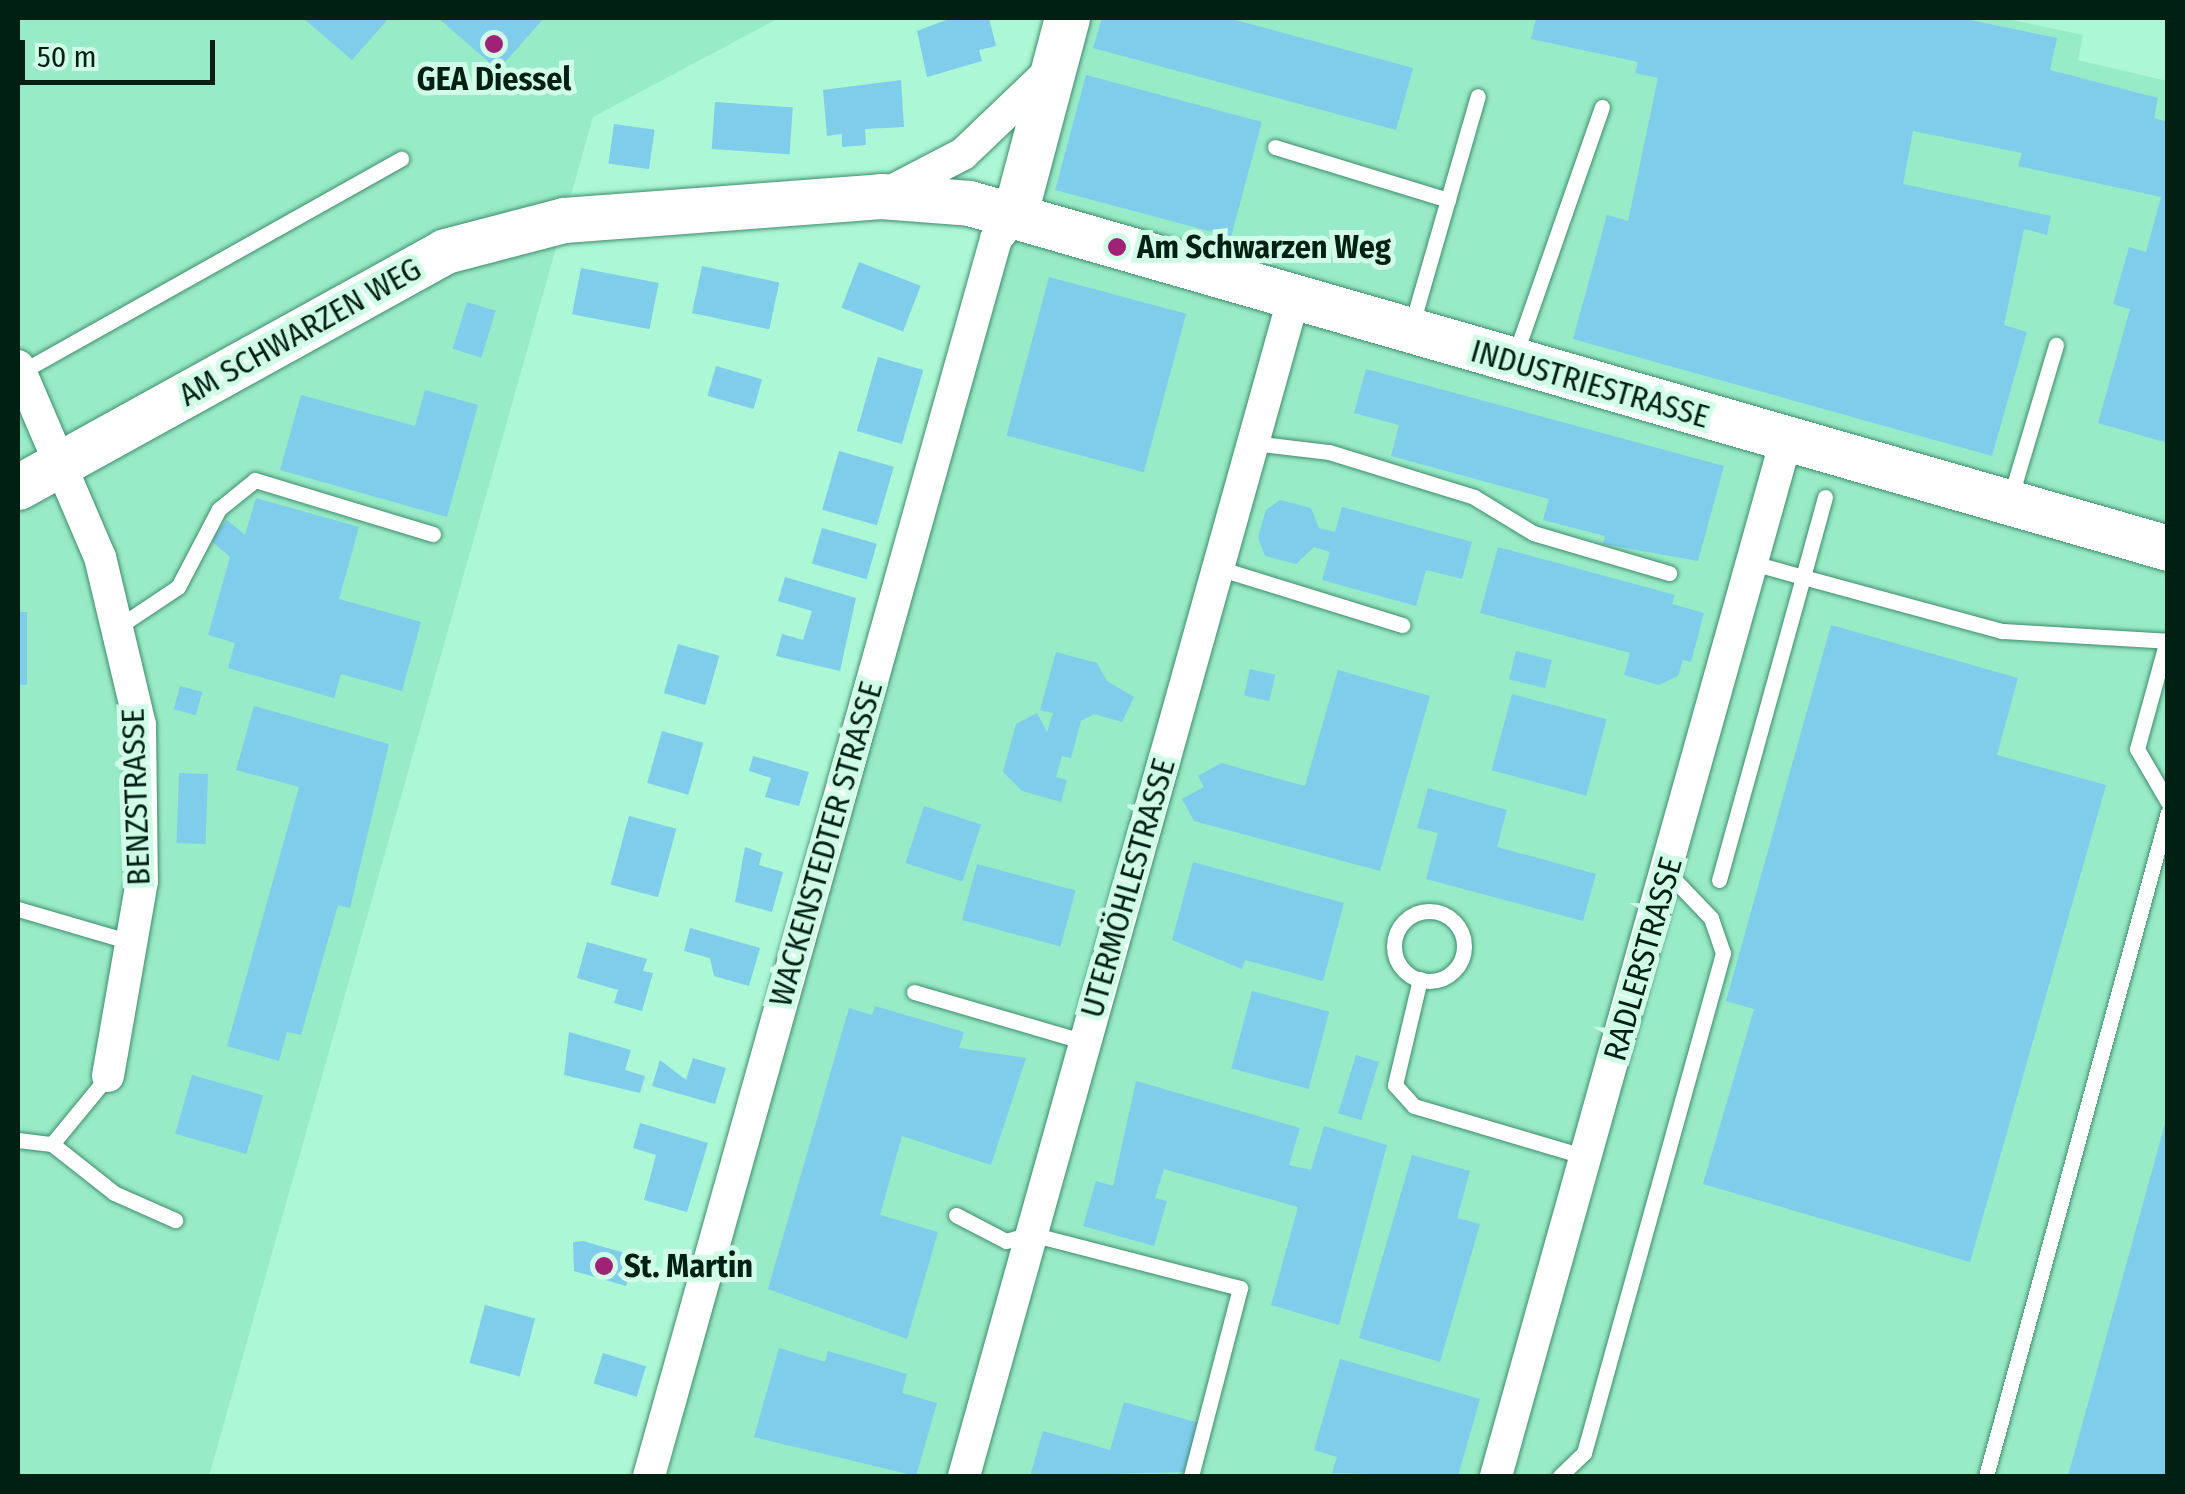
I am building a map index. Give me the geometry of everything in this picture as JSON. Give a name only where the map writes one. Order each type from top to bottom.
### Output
[{"type":"street","points":[[1014,217],[1068,18]]},
{"type":"street","points":[[882,196],[963,154],[1054,68]]},
{"type":"street","name":"AM SCHWARZEN WEG","points":[[18,487],[63,466],[445,251],[564,220],[882,196],[969,204],[1014,217]]},
{"type":"street","name":"INDUSTRIESTRASSE","points":[[1014,217],[1292,300],[2168,548]]},
{"type":"street","name":"WACKENSTEDTER STRASSE","points":[[649,1476],[996,240],[1014,217]]},
{"type":"street","name":"UTERMÖHLESTRASSE","points":[[964,1476],[1292,300]]},
{"type":"street","name":"BENZSTRASSE","points":[[19,369],[100,557],[140,725],[142,881],[108,1076]]},
{"type":"street","name":"RADLERSTRASSE","points":[[1496,1476],[1786,440]]},
{"type":"lane","points":[[1410,333],[1478,96]]},
{"type":"lane","points":[[1513,362],[1602,107]]},
{"type":"lane","points":[[1275,147],[1448,200]]},
{"type":"lane","points":[[19,369],[401,159]]},
{"type":"lane","points":[[2009,503],[2056,345]]},
{"type":"lane","points":[[1253,443],[1329,452],[1474,496],[1533,534],[1669,573]]},
{"type":"lane","points":[[118,626],[178,587],[219,509],[254,480],[433,534]]},
{"type":"lane","points":[[1719,880],[1825,497]]},
{"type":"lane","points":[[1752,563],[2002,631],[2167,641],[2137,749],[2168,802]]},
{"type":"lane","points":[[1218,568],[1402,625]]},
{"type":"lane","points":[[1986,1476],[2168,812]]},
{"type":"lane","points":[[1560,1476],[1584,1453],[1723,953],[1711,918],[1667,872]]},
{"type":"lane","points":[[18,909],[132,942]]},
{"type":"lane","points":[[1439,912],[1460,929],[1463,956],[1446,976],[1420,979],[1398,963],[1396,936],[1412,915],[1439,912]]},
{"type":"lane","points":[[1420,979],[1396,1085],[1414,1106],[1586,1157]]},
{"type":"lane","points":[[914,992],[1085,1042]]},
{"type":"lane","points":[[52,1144],[108,1076]]},
{"type":"lane","points":[[18,1159],[19,1140],[52,1144],[114,1193],[175,1220]]},
{"type":"lane","points":[[956,1216],[1006,1241],[1031,1234],[1240,1288],[1191,1476]]},
{"type":"shaded area","points":[[18,18],[779,18],[593,117],[209,1476],[18,1476]]},
{"type":"shaded area","points":[[1044,18],[2003,18],[2083,35],[2078,60],[2167,81],[2167,1476],[668,1476]]},
{"type":"building","name":"GEA Diessel","points":[[303,18],[389,18],[352,60]]},
{"type":"building","name":"GEA Diessel","points":[[438,18],[544,18],[498,70]]},
{"type":"building","points":[[951,18],[989,18],[996,46],[979,50],[982,61],[927,77],[917,31]]},
{"type":"building","points":[[1102,18],[1228,18],[1413,68],[1396,130],[1093,48]]},
{"type":"building","points":[[1536,18],[1961,18],[2057,38],[2050,70],[2158,98],[2154,118],[2168,122],[2168,443],[2098,423],[2130,309],[2113,304],[2129,247],[2146,252],[2161,197],[2018,166],[2022,153],[1913,131],[1903,184],[2051,216],[2047,235],[2024,229],[2004,325],[2027,332],[1992,456],[1573,339],[1607,215],[1628,221],[1658,78],[1635,73],[1638,62],[1531,39]]},
{"type":"building","points":[[1086,75],[1262,122],[1231,237],[1055,190]]},
{"type":"building","points":[[901,80],[904,127],[865,129],[866,145],[842,147],[842,134],[827,136],[823,90]]},
{"type":"building","points":[[715,102],[793,107],[790,154],[712,149]]},
{"type":"building","points":[[614,124],[655,130],[649,169],[608,164]]},
{"type":"building","points":[[859,262],[921,286],[903,331],[841,308]]},
{"type":"building","points":[[702,266],[779,282],[769,329],[692,313]]},
{"type":"building","points":[[581,268],[659,283],[650,329],[572,314]]},
{"type":"building","points":[[1049,277],[1186,314],[1144,472],[1007,435]]},
{"type":"building","points":[[467,302],[496,311],[481,358],[453,349]]},
{"type":"building","points":[[878,357],[923,370],[902,444],[857,431]]},
{"type":"building","points":[[716,366],[762,379],[754,409],[707,396]]},
{"type":"building","points":[[1366,369],[1724,466],[1698,561],[1603,544],[1605,536],[1543,520],[1549,499],[1391,456],[1399,425],[1354,413]]},
{"type":"building","points":[[425,390],[478,405],[447,517],[280,470],[301,395],[415,426]]},
{"type":"building","points":[[839,451],[894,467],[877,525],[822,510]]},
{"type":"building","points":[[256,498],[359,527],[339,599],[421,622],[402,691],[341,674],[334,698],[228,668],[235,643],[208,635],[230,557],[210,540],[227,520],[245,535]]},
{"type":"building","points":[[1280,500],[1311,508],[1319,528],[1335,532],[1342,507],[1472,542],[1462,579],[1426,570],[1416,606],[1322,580],[1330,552],[1314,547],[1296,564],[1265,556],[1258,537],[1266,510]]},
{"type":"building","points":[[822,528],[877,544],[867,579],[812,564]]},
{"type":"building","points":[[1498,547],[1675,595],[1672,604],[1704,613],[1691,662],[1683,660],[1678,676],[1659,685],[1624,675],[1630,653],[1480,613]]},
{"type":"building","points":[[785,577],[856,598],[840,671],[776,656],[782,634],[803,640],[812,611],[778,601]]},
{"type":"building","points":[[18,612],[27,612],[27,685],[18,685]]},
{"type":"building","points":[[1831,625],[2018,678],[1997,755],[2106,785],[1970,1262],[1703,1184],[1754,1009],[1726,1001]]},
{"type":"building","points":[[678,644],[719,656],[705,705],[664,693]]},
{"type":"building","points":[[1516,651],[1552,660],[1545,688],[1509,679]]},
{"type":"building","points":[[1056,652],[1097,663],[1107,681],[1134,697],[1122,722],[1094,714],[1081,721],[1071,758],[1062,756],[1056,777],[1067,780],[1061,802],[1022,791],[1003,772],[1016,724],[1037,713],[1047,732],[1053,713],[1040,710]]},
{"type":"building","points":[[1250,669],[1275,675],[1269,701],[1244,695]]},
{"type":"building","points":[[1338,670],[1430,696],[1380,871],[1194,821],[1182,799],[1204,787],[1198,776],[1221,763],[1305,786]]},
{"type":"building","points":[[180,686],[202,692],[196,715],[174,709]]},
{"type":"building","points":[[1512,694],[1607,719],[1586,796],[1492,770]]},
{"type":"building","points":[[254,706],[389,744],[350,908],[338,905],[301,1035],[287,1032],[279,1061],[227,1046],[299,787],[236,770]]},
{"type":"building","points":[[662,731],[703,743],[688,795],[647,783]]},
{"type":"building","points":[[753,756],[809,772],[799,806],[765,797],[771,778],[749,771]]},
{"type":"building","points":[[179,773],[208,774],[206,844],[177,843]]},
{"type":"building","points":[[1428,788],[1507,810],[1497,847],[1596,874],[1583,921],[1426,879],[1438,833],[1417,828]]},
{"type":"building","points":[[924,806],[981,825],[963,882],[905,863]]},
{"type":"building","points":[[629,816],[676,829],[658,897],[611,885]]},
{"type":"building","points":[[745,847],[762,853],[759,865],[783,872],[772,912],[735,902]]},
{"type":"building","points":[[1193,862],[1344,903],[1323,981],[1245,960],[1242,969],[1172,940]]},
{"type":"building","points":[[977,864],[1076,890],[1061,946],[962,920]]},
{"type":"building","points":[[690,928],[760,948],[749,986],[714,976],[710,958],[684,951]]},
{"type":"building","points":[[587,942],[647,959],[643,971],[653,973],[642,1011],[614,1003],[618,990],[577,978]]},
{"type":"building","points":[[1252,991],[1329,1012],[1309,1089],[1231,1068]]},
{"type":"building","points":[[875,1006],[964,1032],[959,1048],[1026,1058],[991,1165],[902,1136],[880,1215],[938,1232],[907,1339],[768,1289],[849,1008],[872,1015]]},
{"type":"building","points":[[569,1032],[631,1050],[625,1070],[645,1076],[640,1093],[564,1075]]},
{"type":"building","points":[[1356,1055],[1379,1062],[1361,1120],[1338,1113]]},
{"type":"building","points":[[693,1058],[726,1068],[715,1104],[652,1086],[660,1060],[686,1080]]},
{"type":"building","points":[[192,1075],[263,1095],[246,1154],[175,1134]]},
{"type":"building","points":[[1136,1081],[1300,1128],[1289,1165],[1311,1170],[1324,1126],[1387,1145],[1339,1325],[1271,1305],[1298,1207],[1164,1169],[1155,1198],[1167,1201],[1154,1246],[1083,1226],[1096,1181],[1113,1186]]},
{"type":"building","points":[[2166,1120],[2168,1476],[2068,1476]]},
{"type":"building","points":[[640,1123],[708,1143],[687,1212],[644,1200],[656,1155],[633,1148]]},
{"type":"building","points":[[1412,1155],[1470,1171],[1457,1218],[1480,1224],[1440,1362],[1359,1338]]},
{"type":"building","name":"St. Martin","points":[[583,1241],[635,1256],[626,1286],[574,1271],[573,1242]]},
{"type":"building","points":[[485,1305],[535,1318],[520,1376],[469,1363]]},
{"type":"building","points":[[779,1348],[825,1362],[828,1351],[907,1374],[902,1393],[937,1403],[916,1476],[754,1437]]},
{"type":"building","points":[[603,1353],[646,1366],[637,1397],[594,1384]]},
{"type":"building","points":[[1340,1359],[1480,1399],[1458,1476],[1332,1473],[1337,1457],[1314,1450]]},
{"type":"building","points":[[1124,1402],[1199,1423],[1186,1472],[1030,1476],[1043,1431],[1110,1450]]},
{"type":"place","name":"GEA Diessel","points":[[494,44]]},
{"type":"place","name":"Am Schwarzen Weg","points":[[1117,247]]},
{"type":"place","name":"St. Martin","points":[[604,1266]]}]
